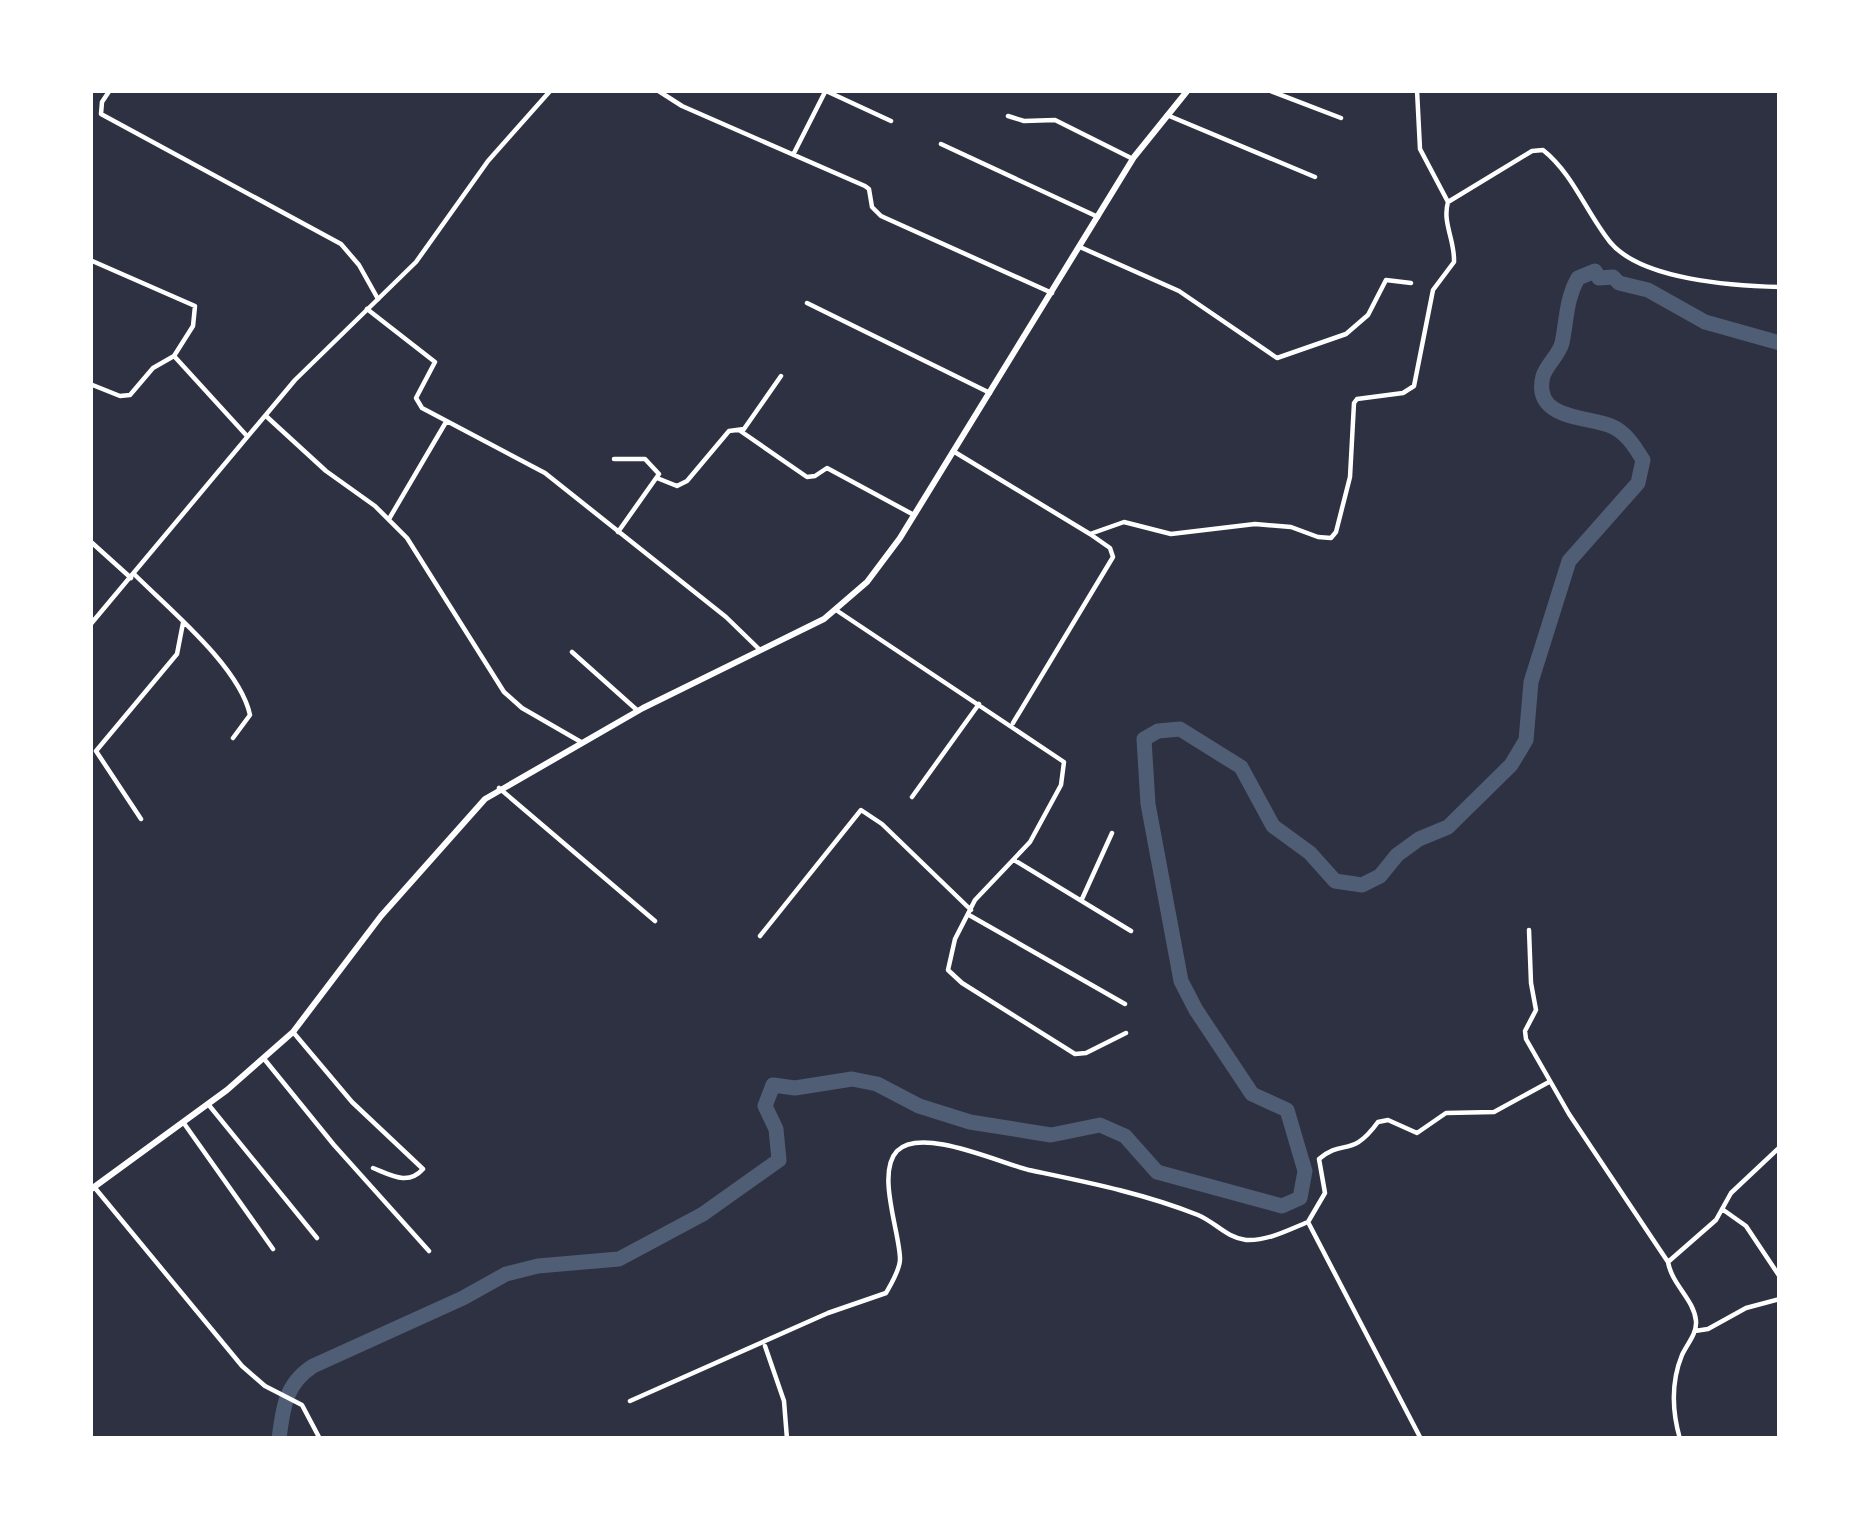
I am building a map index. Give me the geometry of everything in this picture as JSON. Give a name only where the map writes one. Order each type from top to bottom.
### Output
[{"type":"main road","points":[[92,1189],[208,1104],[293,1032],[392,903],[499,788],[836,610],[874,573],[1133,159],[1188,90]]},
{"type":"street","points":[[110,90],[101,114],[341,244],[378,299]]},
{"type":"street","points":[[90,625],[265,415],[429,248],[488,161],[551,90]]},
{"type":"street","points":[[657,90],[682,106],[869,189],[872,208],[881,216],[1052,293]]},
{"type":"street","points":[[794,153],[825,90],[891,121]]},
{"type":"street","points":[[1268,90],[1341,118]]},
{"type":"street","points":[[1090,534],[1124,522],[1161,534],[1255,524],[1291,527],[1325,539],[1334,536],[1350,477],[1354,403],[1403,393],[1414,386],[1433,290],[1454,262],[1445,220],[1448,202],[1420,149],[1417,90]]},
{"type":"street","points":[[1167,115],[1316,177]]},
{"type":"street","points":[[1008,116],[1055,120],[1133,159]]},
{"type":"street","points":[[941,144],[1098,218]]},
{"type":"street","points":[[1448,202],[1532,151],[1543,150],[1621,253],[1698,283],[1780,287]]},
{"type":"street","points":[[1080,247],[1179,291],[1277,358],[1346,334],[1368,315],[1386,280],[1411,283]]},
{"type":"street","points":[[90,384],[120,396],[130,394],[153,368],[174,356],[193,326],[194,306],[91,263]]},
{"type":"street","points":[[807,303],[990,393]]},
{"type":"street","points":[[367,309],[435,362],[416,401],[544,473],[734,624],[760,651]]},
{"type":"street","points":[[174,356],[247,436]]},
{"type":"street","points":[[740,430],[781,376]]},
{"type":"street","points":[[265,415],[326,471],[389,519],[422,558],[500,688],[522,708],[581,742]]},
{"type":"street","points":[[389,519],[446,422]]},
{"type":"street","points":[[657,478],[682,485],[729,430],[740,430],[807,477],[827,467],[914,515]]},
{"type":"street","points":[[953,451],[1090,534],[1111,548],[1113,557],[1012,725]]},
{"type":"street","points":[[614,460],[645,459],[657,468],[657,478],[618,532]]},
{"type":"street","points":[[90,541],[214,655],[249,709],[247,721],[232,738]]},
{"type":"street","points":[[90,610],[98,616]]},
{"type":"street","points":[[836,610],[1059,755],[1065,770],[1041,825],[970,912],[949,955],[947,965],[953,977],[1076,1054],[1126,1033]]},
{"type":"street","points":[[141,819],[96,751],[177,654],[183,623]]},
{"type":"street","points":[[572,652],[638,711]]},
{"type":"street","points":[[912,797],[979,704]]},
{"type":"street","points":[[499,788],[655,921]]},
{"type":"street","points":[[760,936],[861,810],[882,824],[970,912],[1125,1004]]},
{"type":"street","points":[[1081,901],[1112,833]]},
{"type":"street","points":[[1014,860],[1131,931]]},
{"type":"street","points":[[1529,930],[1536,1010],[1525,1035],[1549,1082],[1668,1262],[1671,1277],[1696,1316],[1675,1382],[1680,1439]]},
{"type":"street","points":[[293,1032],[352,1102],[423,1169],[415,1178],[404,1179],[373,1168]]},
{"type":"street","points":[[265,1059],[334,1145],[430,1251]]},
{"type":"street","points":[[630,1401],[829,1313],[884,1294],[899,1263],[890,1170],[894,1154],[916,1143],[962,1148],[1025,1169],[1115,1188],[1200,1215],[1235,1238],[1270,1237],[1308,1222],[1324,1193],[1319,1159],[1361,1144],[1378,1122],[1388,1120],[1417,1133],[1446,1113],[1494,1112],[1549,1082]]},
{"type":"street","points":[[208,1104],[317,1238]]},
{"type":"street","points":[[184,1122],[273,1249]]},
{"type":"street","points":[[1668,1262],[1716,1220],[1731,1193],[1780,1147]]},
{"type":"street","points":[[92,1189],[242,1366],[272,1390],[298,1402],[320,1439]]},
{"type":"street","points":[[1722,1209],[1745,1226],[1780,1277]]},
{"type":"street","points":[[1308,1222],[1421,1439]]},
{"type":"street","points":[[1695,1331],[1780,1299]]},
{"type":"street","points":[[764,1344],[784,1402],[787,1439]]},
{"type":"waterway","points":[[279,1439],[291,1389],[313,1366],[506,1274],[538,1266],[619,1259],[703,1214],[779,1160],[776,1129],[765,1106],[773,1085],[795,1088],[852,1079],[877,1084],[919,1106],[970,1122],[1051,1135],[1100,1125],[1125,1136],[1157,1172],[1282,1206],[1300,1198],[1305,1171],[1287,1110],[1252,1094],[1181,981],[1148,804],[1144,739],[1158,731],[1180,729],[1241,767],[1273,826],[1310,853],[1335,881],[1362,885],[1380,876],[1419,839],[1448,827],[1511,765],[1526,740],[1531,682],[1569,561],[1638,483],[1643,460],[1626,436],[1611,426],[1553,409],[1542,390],[1543,376],[1562,343],[1578,278],[1595,271],[1599,278],[1613,277],[1648,290],[1705,322],[1780,343]]}]
